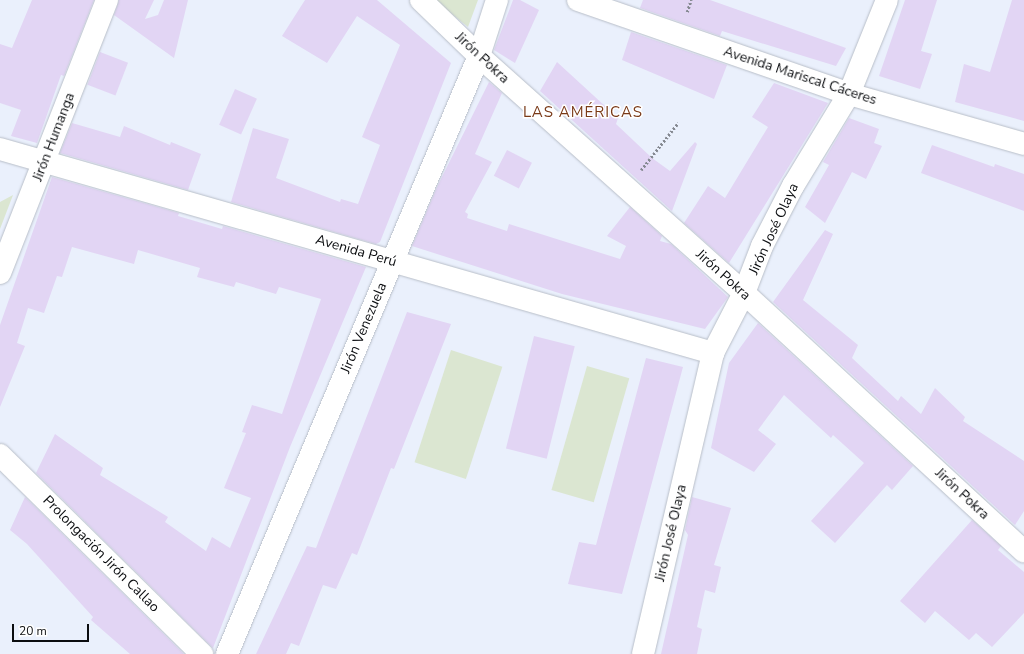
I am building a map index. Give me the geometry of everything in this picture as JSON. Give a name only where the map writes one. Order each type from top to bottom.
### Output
[{"type":"street","name":"Jirón Humanga","points":[[0,273],[107,0]]},
{"type":"street","name":"Jirón Pokra","points":[[421,0],[479,56],[744,294],[1024,551]]},
{"type":"street","name":"Jirón Venezuela","points":[[226,654],[479,56],[497,0]]},
{"type":"street","name":"Avenida Mariscal Cáceres","points":[[578,0],[849,94],[1024,144]]},
{"type":"street","name":"Jirón José Olaya","points":[[643,654],[713,353],[744,294],[762,246],[793,186],[849,94],[887,0]]},
{"type":"street","name":"Avenida Perú","points":[[0,148],[713,353]]},
{"type":"street","name":"Prolongación Jirón Callao","points":[[0,455],[202,654]]},
{"type":"path","points":[[626,189],[678,123]]},
{"type":"green space","points":[[434,0],[478,0],[468,27]]},
{"type":"green space","points":[[13,195],[0,229],[0,202]]},
{"type":"green space","points":[[451,350],[502,367],[466,479],[415,462]]},
{"type":"green space","points":[[587,366],[629,378],[594,502],[551,490]]},
{"type":"building","points":[[32,0],[94,0],[64,76],[61,75],[37,143],[11,136],[21,110],[0,103],[0,44],[12,48]]},
{"type":"building","points":[[119,0],[154,0],[145,19],[158,15],[164,0],[188,0],[174,58],[114,15]]},
{"type":"building","points":[[305,0],[377,0],[451,63],[380,242],[376,244],[231,202],[253,128],[289,139],[276,178],[340,202],[341,199],[358,204],[380,145],[362,137],[400,45],[357,16],[327,63],[282,36]]},
{"type":"building","points":[[513,0],[520,0],[539,10],[515,63],[494,50]]},
{"type":"building","points":[[643,0],[710,0],[846,48],[836,66],[722,31],[720,36],[640,8]]},
{"type":"building","points":[[905,0],[937,0],[921,51],[932,54],[920,89],[879,76]]},
{"type":"building","points":[[1012,0],[1024,0],[1024,121],[955,102],[964,64],[990,72]]},
{"type":"building","points":[[631,32],[727,65],[714,99],[622,60]]},
{"type":"building","points":[[100,52],[128,63],[115,95],[87,85]]},
{"type":"building","points":[[557,62],[618,118],[616,124],[652,158],[670,171],[695,142],[697,144],[672,211],[540,91]]},
{"type":"building","points":[[489,82],[502,93],[475,154],[492,162],[465,212],[468,214],[467,218],[507,231],[509,224],[620,259],[626,246],[607,236],[630,207],[662,236],[660,241],[671,244],[728,297],[705,329],[562,294],[412,246],[437,187]]},
{"type":"building","points":[[774,83],[828,103],[729,263],[684,223],[708,186],[725,198],[768,127],[752,117]]},
{"type":"building","points":[[235,89],[257,99],[241,134],[219,125]]},
{"type":"building","points":[[849,118],[879,129],[874,143],[882,146],[866,179],[852,172],[825,223],[805,207],[829,165],[823,162]]},
{"type":"building","points":[[72,123],[120,137],[124,126],[170,145],[171,142],[201,154],[188,190],[60,153]]},
{"type":"building","points":[[932,145],[994,167],[995,164],[1024,174],[1024,211],[921,173]]},
{"type":"building","points":[[507,150],[532,163],[519,189],[494,176]]},
{"type":"building","points":[[52,177],[179,213],[178,216],[222,229],[223,226],[366,267],[290,447],[213,648],[36,473],[55,434],[103,468],[100,475],[168,517],[165,522],[206,551],[212,537],[230,548],[251,498],[224,488],[246,433],[242,432],[252,405],[282,414],[321,299],[279,287],[276,294],[236,282],[234,287],[197,277],[200,268],[138,250],[134,264],[72,247],[62,277],[57,276],[44,313],[28,308],[17,343],[25,346],[0,407],[0,325]]},
{"type":"building","points":[[825,230],[833,234],[803,300],[858,345],[852,358],[898,401],[901,396],[921,414],[935,388],[965,417],[963,421],[1024,461],[1024,511],[1015,525],[773,302]]},
{"type":"building","points":[[407,312],[451,324],[394,469],[391,468],[357,555],[352,553],[336,589],[323,585],[299,646],[291,643],[286,654],[256,654],[307,546],[316,548]]},
{"type":"building","points":[[758,323],[913,466],[892,490],[887,485],[835,543],[811,521],[864,463],[833,435],[831,438],[784,395],[758,430],[776,444],[754,472],[711,448],[729,363]]},
{"type":"building","points":[[534,336],[575,346],[547,459],[506,449]]},
{"type":"building","points":[[646,358],[683,367],[622,594],[568,584],[579,542],[596,545]]},
{"type":"building","points":[[25,497],[184,654],[130,654],[91,620],[93,617],[27,544],[10,530]]},
{"type":"building","points":[[692,497],[731,508],[714,565],[721,567],[715,593],[705,590],[697,627],[702,629],[697,654],[661,654],[688,535],[685,530]]},
{"type":"building","points":[[972,520],[1001,546],[998,550],[1024,572],[1024,613],[992,647],[976,633],[969,640],[935,611],[925,623],[900,601]]},
{"type":"district","name":"LAS AMÉRICAS","points":[[583,113]]}]
